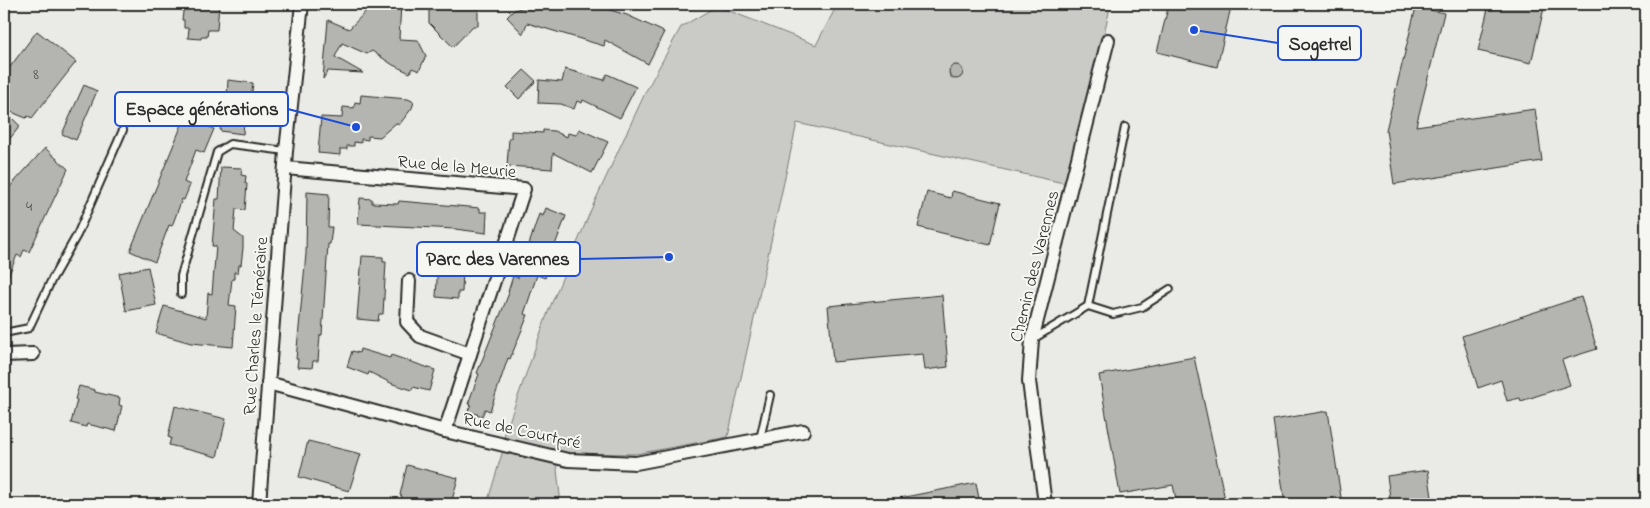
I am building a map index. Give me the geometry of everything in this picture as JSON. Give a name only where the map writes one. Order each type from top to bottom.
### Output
[{"type":"street","name":"Rue Charles le Téméraire","points":[[259,504],[286,151],[302,4]]},
{"type":"street","name":"Chemin des Varennes","points":[[1045,504],[1029,382],[1032,340],[1108,40]]},
{"type":"street","name":"Rue de la Meurie","points":[[285,168],[524,189],[445,431]]},
{"type":"street","points":[[409,281],[407,322],[420,336],[470,354]]},
{"type":"street","points":[[4,355],[33,354]]},
{"type":"street","name":"Rue de Courtpré","points":[[268,383],[445,431],[568,460],[636,462],[802,431]]},
{"type":"lane","points":[[1032,340],[1088,306],[1125,127]]},
{"type":"lane","points":[[4,333],[29,328],[52,280],[77,235],[123,130]]},
{"type":"lane","points":[[181,294],[181,276],[217,152],[230,144],[286,151]]},
{"type":"lane","points":[[1088,306],[1113,314],[1142,307],[1170,289]]},
{"type":"lane","points":[[760,439],[770,395]]},
{"type":"shaded area","points":[[836,4],[1111,4],[1068,184],[797,123],[728,437],[636,454],[560,453],[557,470],[561,504],[487,504],[503,450],[505,433],[548,312],[594,203],[646,91],[681,27],[717,6],[816,45]]},
{"type":"building","points":[[184,4],[219,4],[217,30],[208,30],[207,37],[201,37],[201,39],[188,38],[189,28],[184,28],[184,20],[182,20]]},
{"type":"building","points":[[373,4],[401,4],[399,39],[418,40],[426,56],[419,71],[412,68],[410,73],[393,65],[372,51],[367,54],[342,43],[335,57],[363,73],[328,71],[323,79],[328,20],[349,29]]},
{"type":"building","points":[[540,4],[590,4],[627,15],[664,32],[648,64],[605,40],[604,46],[527,23],[523,34],[507,17],[514,10],[523,7],[539,8]]},
{"type":"building","points":[[1169,4],[1216,4],[1231,7],[1217,67],[1157,52]]},
{"type":"building","points":[[1489,4],[1545,4],[1531,63],[1478,51]]},
{"type":"building","points":[[478,5],[478,26],[473,26],[453,47],[429,23],[429,6]]},
{"type":"building","points":[[1416,7],[1444,13],[1416,126],[1535,109],[1542,161],[1394,184],[1386,130]]},
{"type":"building","points":[[37,31],[76,62],[32,118],[28,116],[26,118],[4,109],[4,75]]},
{"type":"building","points":[[956,65],[961,67],[963,72],[961,77],[956,79],[951,77],[949,72],[951,67]]},
{"type":"building","points":[[565,69],[604,80],[607,74],[636,87],[620,118],[583,100],[582,103],[577,101],[574,109],[561,104],[538,103],[539,80],[562,82]]},
{"type":"building","points":[[524,70],[536,81],[519,99],[507,87]]},
{"type":"building","points":[[228,80],[253,83],[251,99],[246,98],[243,134],[220,131],[222,114],[226,115]]},
{"type":"building","points":[[84,85],[97,91],[76,140],[62,134]]},
{"type":"building","points":[[361,95],[408,99],[414,102],[412,108],[399,125],[396,123],[380,137],[368,136],[368,140],[361,139],[361,143],[354,142],[354,146],[340,149],[340,155],[318,153],[321,117],[342,118],[343,107],[354,108],[355,102],[360,103]]},
{"type":"building","points":[[4,110],[20,126],[4,146]]},
{"type":"building","points":[[185,117],[214,129],[204,153],[196,150],[184,182],[190,185],[184,200],[182,199],[172,226],[169,225],[155,262],[130,251]]},
{"type":"building","points":[[579,129],[608,142],[592,173],[553,153],[552,169],[507,166],[511,131],[543,133],[543,130],[554,131],[567,137],[568,133],[576,135]]},
{"type":"building","points":[[45,148],[68,169],[29,252],[24,250],[21,257],[17,255],[4,287],[4,203],[9,191],[7,190]]},
{"type":"building","points":[[221,167],[242,168],[241,175],[246,176],[245,183],[247,184],[245,210],[236,209],[234,231],[243,238],[243,248],[241,265],[239,265],[238,273],[234,272],[234,279],[232,279],[229,305],[236,306],[233,347],[191,343],[156,333],[164,306],[206,318],[208,293],[212,294],[216,246],[212,246],[216,199],[219,199]]},
{"type":"building","points":[[952,191],[1000,203],[990,245],[918,227],[927,192],[951,198]]},
{"type":"building","points":[[307,192],[329,194],[328,227],[332,227],[330,244],[328,244],[322,335],[320,335],[318,361],[313,361],[312,368],[297,367],[298,359],[296,359],[306,254]]},
{"type":"building","points":[[360,198],[372,199],[372,203],[398,204],[399,201],[480,208],[480,212],[487,212],[486,233],[455,229],[358,224]]},
{"type":"building","points":[[546,208],[566,216],[550,258],[552,259],[545,278],[537,275],[524,314],[528,315],[510,359],[508,358],[490,411],[485,409],[482,416],[468,411],[471,404],[468,404],[479,374],[477,373],[509,293],[513,276],[518,278],[539,214],[543,216]]},
{"type":"building","points":[[362,256],[383,257],[383,262],[386,262],[383,314],[379,314],[378,321],[357,319]]},
{"type":"building","points":[[438,262],[460,264],[460,270],[463,270],[462,292],[458,292],[458,299],[436,297]]},
{"type":"building","points":[[148,267],[156,305],[126,311],[119,273]]},
{"type":"building","points":[[942,295],[948,367],[925,370],[923,354],[833,362],[828,306]]},
{"type":"building","points":[[1581,297],[1597,349],[1562,360],[1570,385],[1521,401],[1520,398],[1507,401],[1501,380],[1478,388],[1462,336]]},
{"type":"building","points":[[360,349],[390,358],[391,355],[435,370],[429,391],[413,387],[412,390],[393,384],[369,372],[368,375],[347,367],[352,351],[359,353]]},
{"type":"building","points":[[1194,357],[1226,504],[1177,504],[1173,485],[1120,494],[1099,375]]},
{"type":"building","points":[[79,386],[120,398],[119,405],[122,406],[116,431],[87,424],[86,427],[71,423]]},
{"type":"building","points":[[175,406],[226,419],[217,457],[169,445],[171,438],[168,437]]},
{"type":"building","points":[[1328,411],[1342,504],[1285,504],[1273,420]]},
{"type":"building","points":[[308,441],[361,454],[349,491],[299,477]]},
{"type":"building","points":[[407,465],[458,478],[451,504],[400,504],[402,496],[400,495]]},
{"type":"building","points":[[1428,470],[1433,504],[1391,504],[1387,476]]},
{"type":"building","points":[[976,483],[980,504],[900,504],[900,498]]},
{"type":"place","name":"Sogetrel","points":[[1194,30]]},
{"type":"place","name":"Espace générations","points":[[356,127]]},
{"type":"place","name":"Parc des Varennes","points":[[669,257]]}]
